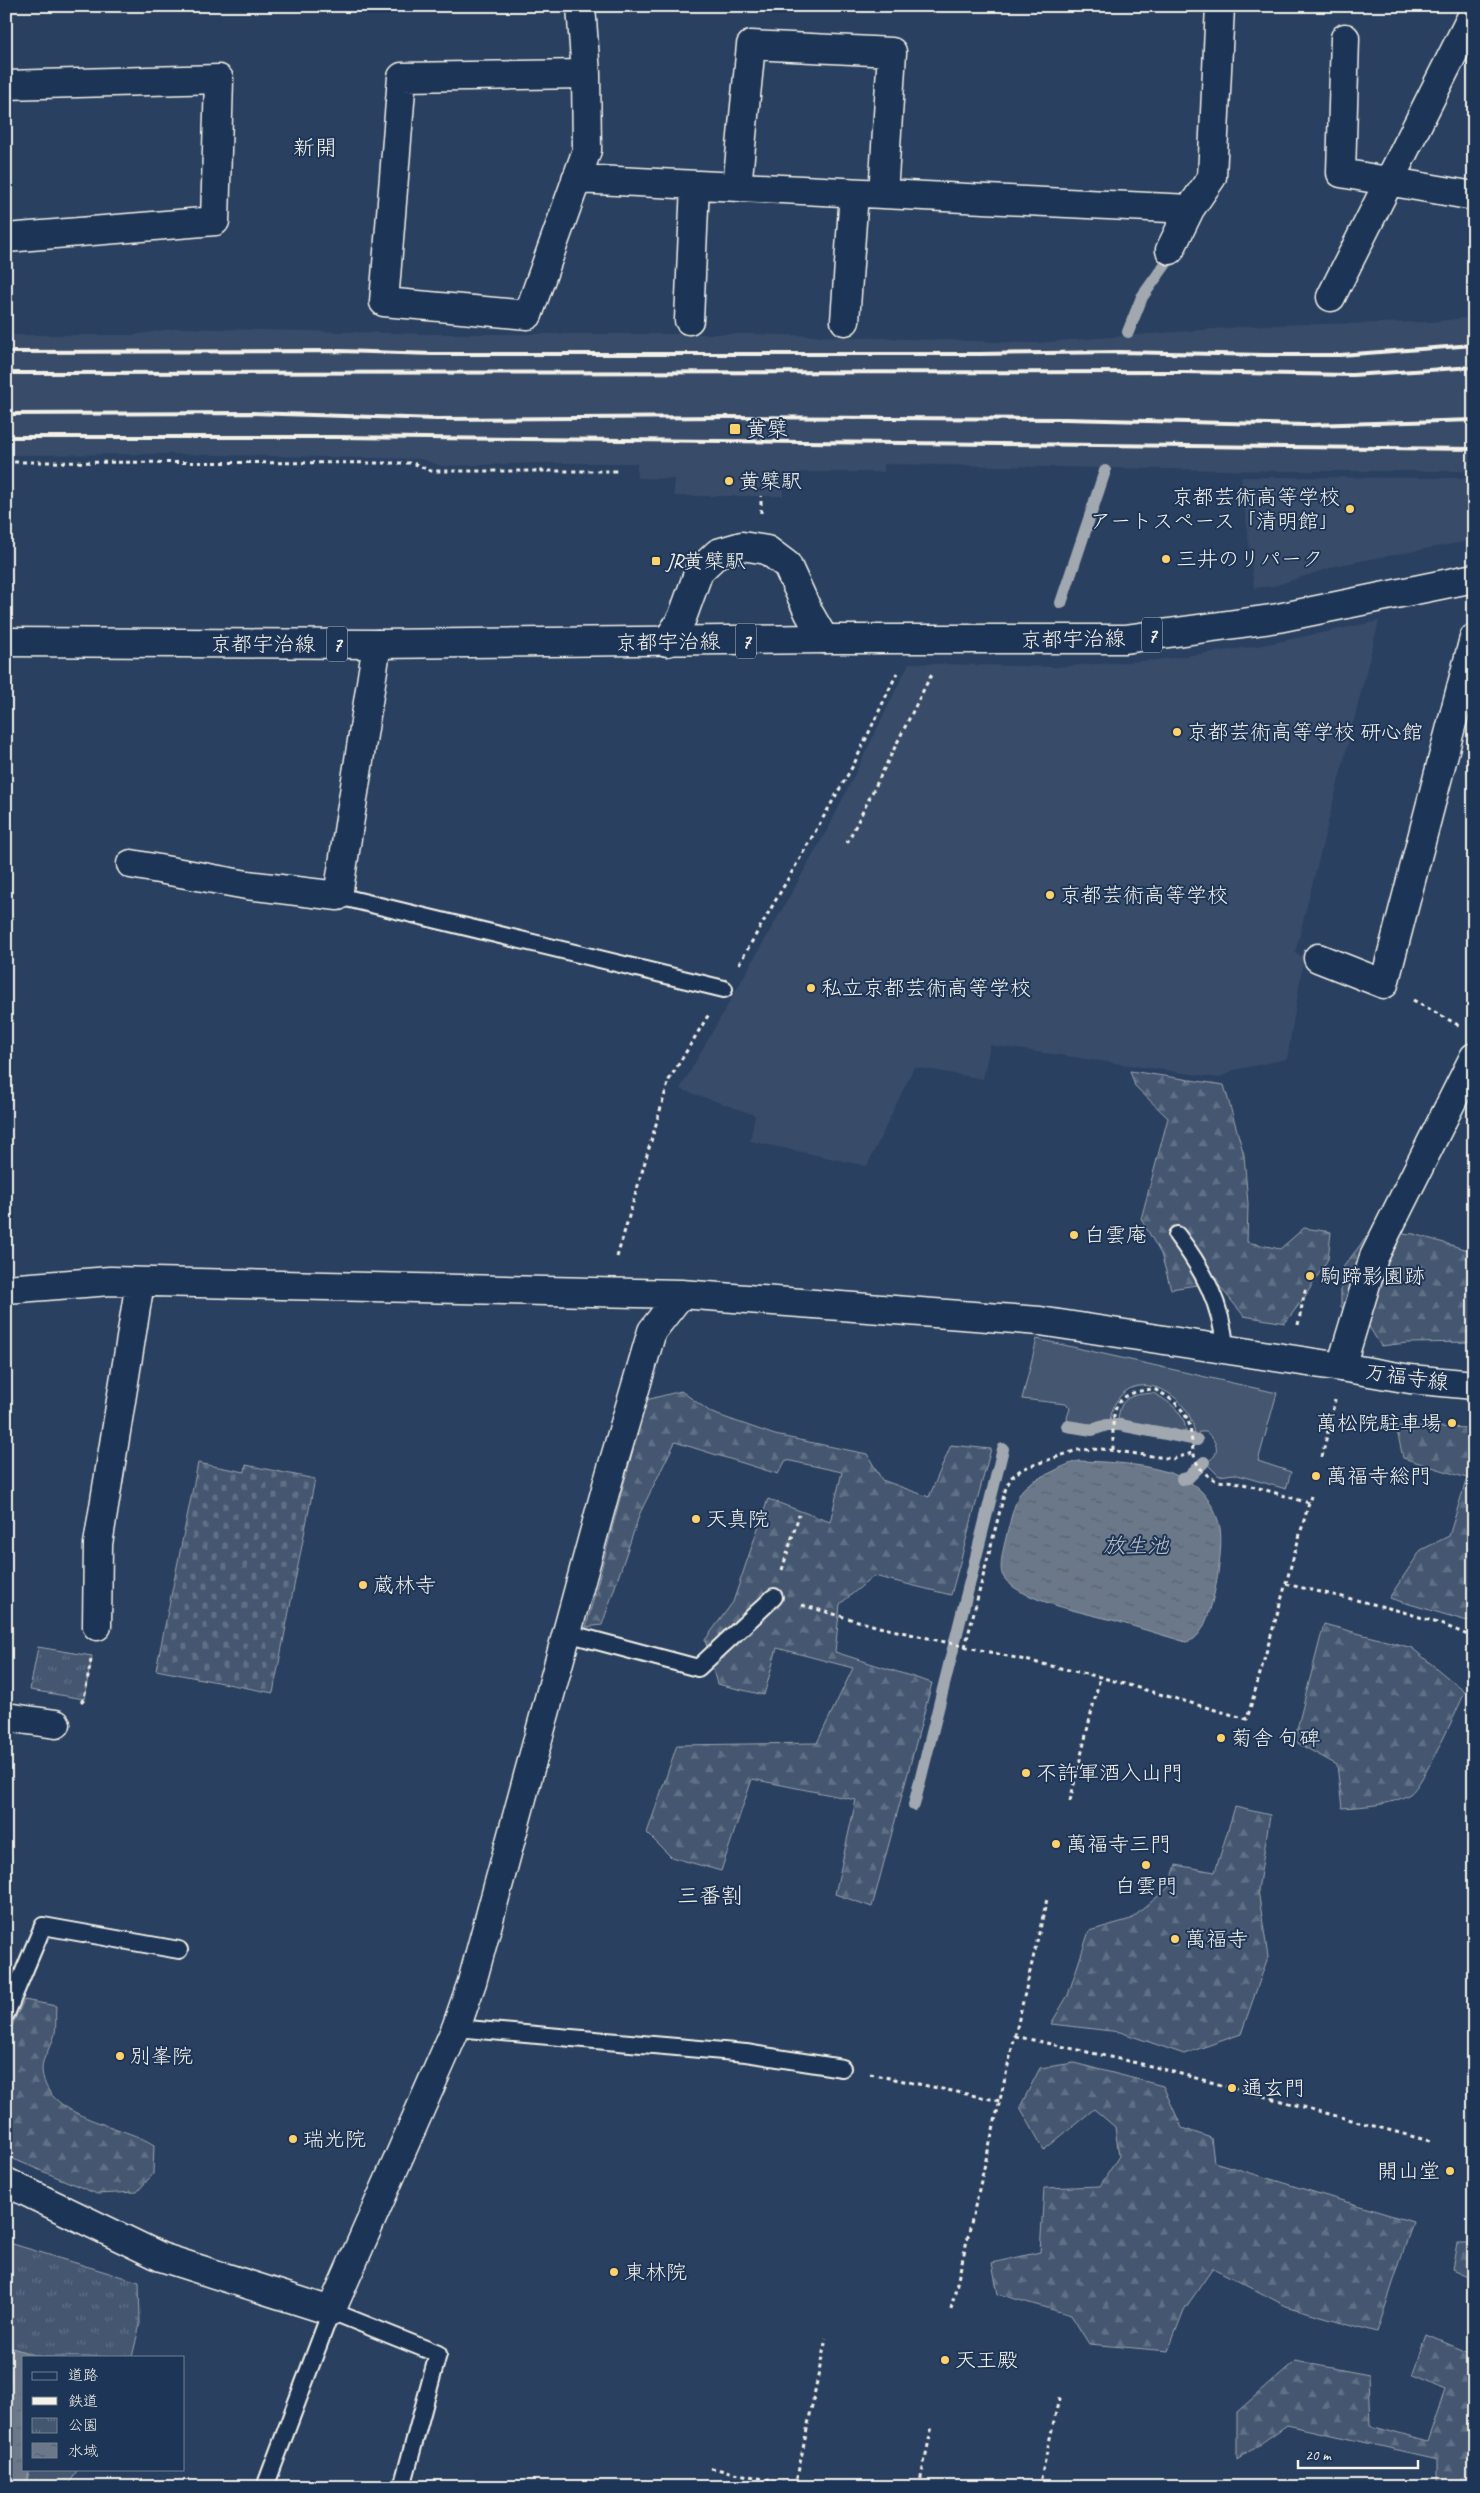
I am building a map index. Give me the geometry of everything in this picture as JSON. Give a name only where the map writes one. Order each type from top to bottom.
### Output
[{"type":"street","points":[[581,6],[586,74],[587,150],[528,315],[384,302],[402,77],[586,74]]},
{"type":"street","points":[[1170,250],[1190,209],[1212,177],[1220,6]]},
{"type":"street","points":[[1331,297],[1390,180],[1464,56],[1474,12]]},
{"type":"street","points":[[1345,38],[1341,172],[1474,196]]},
{"type":"street","points":[[737,187],[751,44],[892,52],[883,194]]},
{"type":"street","points":[[6,85],[219,79],[214,221],[6,238]]},
{"type":"street","points":[[576,179],[1190,209]]},
{"type":"street","points":[[689,320],[696,185]]},
{"type":"street","points":[[845,320],[854,192]]},
{"type":"street","points":[[667,642],[682,618],[700,571],[718,553],[742,546],[767,550],[787,565],[809,613],[824,639]]},
{"type":"street","name":"京都宇治線","points":[[6,642],[377,644],[824,639],[1125,639],[1278,618],[1474,578]]},
{"type":"street","points":[[1318,958],[1384,984],[1474,638]]},
{"type":"street","points":[[131,864],[247,885],[338,896],[377,644]]},
{"type":"street","points":[[1341,1367],[1374,1257],[1474,1057]]},
{"type":"street","name":"万福寺線","points":[[6,1289],[110,1281],[681,1294],[1040,1321],[1225,1348],[1410,1379],[1474,1385]]},
{"type":"street","points":[[97,1626],[98,1544],[140,1282]]},
{"type":"street","points":[[6,2182],[161,2257],[331,2311],[456,2028],[472,1982],[566,1633],[652,1331],[681,1294]]},
{"type":"street","points":[[6,1717],[56,1724]]},
{"type":"lane","points":[[338,896],[724,988]]},
{"type":"lane","points":[[1177,1235],[1196,1260],[1210,1287],[1223,1326],[1225,1348]]},
{"type":"lane","points":[[566,1633],[698,1668],[774,1597]]},
{"type":"lane","points":[[6,2014],[43,1926],[179,1950]]},
{"type":"lane","points":[[456,2028],[746,2053],[842,2068]]},
{"type":"lane","points":[[265,2487],[331,2311],[438,2354],[402,2487]]},
{"type":"path","points":[[6,462],[413,463],[430,471],[620,471]]},
{"type":"path","points":[[761,496],[761,518]]},
{"type":"path","points":[[847,843],[933,672]]},
{"type":"path","points":[[1384,984],[1466,1029]]},
{"type":"path","points":[[1112,1450],[1117,1403],[1127,1394],[1154,1389],[1176,1402],[1185,1416],[1190,1432],[1190,1446],[1196,1463],[1218,1481],[1232,1481],[1309,1503]]},
{"type":"path","points":[[1322,1457],[1334,1402]]},
{"type":"path","points":[[964,1647],[1006,1487],[1012,1477],[1034,1463],[1048,1462],[1060,1455],[1077,1450],[1112,1450],[1173,1459],[1192,1453]]},
{"type":"path","points":[[852,1620],[1100,1677],[1247,1719],[1311,1496]]},
{"type":"path","points":[[1286,1584],[1416,1616],[1451,1627],[1474,1638]]},
{"type":"path","points":[[56,1724],[84,1699],[97,1626]]},
{"type":"path","points":[[1070,1801],[1100,1677]]},
{"type":"path","points":[[951,2309],[1047,1899]]},
{"type":"path","points":[[1015,2036],[1155,2067],[1433,2142]]},
{"type":"path","points":[[842,2068],[1000,2101]]},
{"type":"path","points":[[795,2486],[826,2338]]},
{"type":"path","points":[[1039,2487],[1060,2394]]},
{"type":"path","points":[[919,2487],[932,2426]]},
{"type":"path","points":[[712,2468],[801,2487]]},
{"type":"shaded area","points":[[1474,317],[1474,471],[1277,471],[884,464],[884,472],[800,472],[800,476],[783,476],[783,496],[674,496],[674,479],[637,478],[637,463],[539,463],[442,466],[421,459],[169,454],[6,455],[6,335],[134,335],[178,328],[435,334],[753,334],[1034,343],[1265,325],[1430,322]]},
{"type":"shaded area","name":"京都芸術高等学校 アートスペース「清明館」","points":[[1241,477],[1474,478],[1474,540],[1339,565],[1274,586],[1254,588]]},
{"type":"shaded area","name":"京都芸術高等学校","points":[[1379,621],[1295,953],[1304,957],[1287,1059],[1234,1070],[1219,1078],[990,1045],[983,1079],[914,1067],[867,1166],[750,1141],[755,1115],[680,1089],[830,825],[909,663],[1055,667],[1156,660],[1258,646]]},
{"type":"green space","points":[[1130,1071],[1224,1085],[1244,1155],[1248,1204],[1247,1242],[1280,1249],[1304,1228],[1331,1232],[1328,1259],[1304,1298],[1285,1323],[1244,1316],[1216,1282],[1171,1289],[1161,1254],[1141,1219],[1168,1118],[1135,1086]]},
{"type":"green space","points":[[1371,1231],[1414,1234],[1474,1252],[1474,1342],[1407,1343],[1381,1346],[1363,1317],[1341,1307],[1341,1270]]},
{"type":"green space","points":[[1037,1339],[1277,1393],[1258,1461],[1291,1472],[1286,1489],[1234,1474],[1219,1476],[1205,1462],[1210,1460],[1216,1453],[1213,1440],[1206,1432],[1199,1432],[1196,1437],[1191,1418],[1181,1404],[1168,1393],[1154,1387],[1139,1386],[1126,1391],[1116,1402],[1110,1421],[1092,1424],[1068,1422],[1067,1418],[1070,1408],[1066,1404],[1022,1399]]},
{"type":"green space","points":[[681,1391],[712,1413],[775,1435],[867,1454],[882,1480],[929,1497],[951,1445],[991,1449],[951,1595],[874,1576],[840,1604],[835,1652],[932,1683],[872,1907],[835,1894],[856,1800],[752,1779],[721,1871],[671,1857],[647,1833],[677,1745],[817,1743],[853,1668],[777,1648],[764,1695],[717,1684],[705,1640],[733,1602],[768,1499],[830,1522],[842,1472],[786,1460],[778,1474],[675,1442],[640,1513],[602,1625],[586,1627],[646,1400]]},
{"type":"green space","points":[[1153,1393],[1176,1409],[1183,1420],[1186,1434],[1174,1429],[1118,1420],[1124,1401],[1133,1396]]},
{"type":"green space","points":[[1396,1426],[1474,1428],[1474,1623],[1389,1598],[1421,1550],[1449,1536],[1467,1478],[1403,1458]]},
{"type":"green space","points":[[198,1463],[245,1472],[246,1465],[315,1479],[273,1693],[156,1670]]},
{"type":"green space","points":[[1324,1624],[1412,1648],[1465,1692],[1423,1777],[1410,1794],[1402,1798],[1377,1805],[1342,1808],[1337,1765],[1294,1741]]},
{"type":"green space","points":[[38,1647],[92,1656],[84,1699],[30,1690]]},
{"type":"green space","points":[[1235,1807],[1270,1815],[1258,1890],[1268,1957],[1241,2034],[1184,2054],[1120,2032],[1051,2024],[1068,1995],[1089,1931],[1131,1919],[1169,1887],[1176,1865],[1215,1872]]},
{"type":"green space","points":[[24,2000],[56,2006],[55,2033],[43,2060],[42,2068],[46,2085],[55,2098],[69,2109],[139,2137],[154,2145],[153,2174],[137,2192],[97,2194],[6,2156],[6,2039]]},
{"type":"green space","points":[[1074,2063],[1163,2086],[1182,2128],[1211,2138],[1214,2162],[1413,2222],[1377,2332],[1286,2306],[1213,2268],[1184,2310],[1168,2351],[1089,2344],[1071,2315],[998,2294],[992,2263],[1040,2252],[1044,2188],[1100,2186],[1119,2156],[1115,2127],[1094,2109],[1044,2150],[1020,2107],[1040,2068]]},
{"type":"green space","points":[[6,2242],[139,2282],[140,2324],[132,2356],[22,2356],[22,2470],[77,2470],[67,2487],[6,2487]]},
{"type":"green space","points":[[1457,2243],[1474,2243],[1474,2279],[1452,2269]]},
{"type":"green space","points":[[1427,2335],[1474,2355],[1474,2487],[1438,2487],[1438,2459],[1287,2425],[1237,2460],[1237,2412],[1295,2361],[1369,2375],[1371,2426],[1427,2442],[1445,2390],[1412,2376]]},
{"type":"water","name":"放生池","points":[[1078,1461],[1143,1466],[1176,1475],[1190,1482],[1201,1491],[1213,1508],[1219,1523],[1221,1538],[1219,1568],[1207,1617],[1202,1629],[1194,1639],[1186,1642],[1053,1605],[1021,1591],[1009,1583],[1002,1574],[1001,1562],[1011,1518],[1023,1489],[1033,1481]]},
{"type":"water","points":[[6,2346],[38,2356],[22,2356],[22,2470],[30,2470],[25,2487],[6,2487]]},
{"type":"waterway","points":[[1128,332],[1142,297],[1167,262]]},
{"type":"waterway","points":[[1061,603],[1105,471]]},
{"type":"waterway","points":[[1067,1426],[1092,1430],[1107,1425],[1120,1425],[1197,1440]]},
{"type":"waterway","points":[[914,1805],[1003,1449]]},
{"type":"waterway","points":[[1182,1479],[1188,1478],[1204,1462]]},
{"type":"railway","points":[[6,352],[340,351],[432,354],[980,354],[1119,352],[1340,355],[1474,345]]},
{"type":"railway","points":[[6,373],[1183,372],[1352,375],[1474,367]]},
{"type":"railway","points":[[6,414],[251,413],[437,419],[728,417],[1065,419],[1309,425],[1474,420]]},
{"type":"railway","points":[[6,437],[337,437],[1474,449]]},
{"type":"place","name":"黄檗","points":[[735,429]]},
{"type":"place","name":"黄檗駅","points":[[729,481]]},
{"type":"place","name":"京都芸術高等学校 アートスペース「清明館」","points":[[1350,509]]},
{"type":"place","name":"三井のリパーク","points":[[1166,559]]},
{"type":"place","name":"JR黄檗駅","points":[[656,561]]},
{"type":"place","name":"京都芸術高等学校 研心館","points":[[1177,732]]},
{"type":"place","name":"京都芸術高等学校","points":[[1050,895]]},
{"type":"place","name":"私立京都芸術高等学校","points":[[811,988]]},
{"type":"place","name":"白雲庵","points":[[1074,1235]]},
{"type":"place","name":"駒蹄影園跡","points":[[1310,1276]]},
{"type":"place","name":"萬松院駐車場","points":[[1452,1423]]},
{"type":"place","name":"萬福寺総門","points":[[1316,1476]]},
{"type":"place","name":"天真院","points":[[696,1519]]},
{"type":"place","name":"蔵林寺","points":[[363,1585]]},
{"type":"place","name":"菊舎 句碑","points":[[1221,1738]]},
{"type":"place","name":"不許軍酒入山門","points":[[1026,1773]]},
{"type":"place","name":"萬福寺三門","points":[[1056,1844]]},
{"type":"place","name":"白雲門","points":[[1146,1865]]},
{"type":"place","name":"萬福寺","points":[[1175,1939]]},
{"type":"place","name":"別峯院","points":[[120,2056]]},
{"type":"place","name":"通玄門","points":[[1232,2088]]},
{"type":"place","name":"瑞光院","points":[[293,2139]]},
{"type":"place","name":"開山堂","points":[[1450,2171]]},
{"type":"place","name":"東林院","points":[[614,2272]]},
{"type":"place","name":"天王殿","points":[[945,2360]]},
{"type":"district","name":"新開","points":[[315,147]]},
{"type":"district","name":"三番割","points":[[710,1895]]}]
